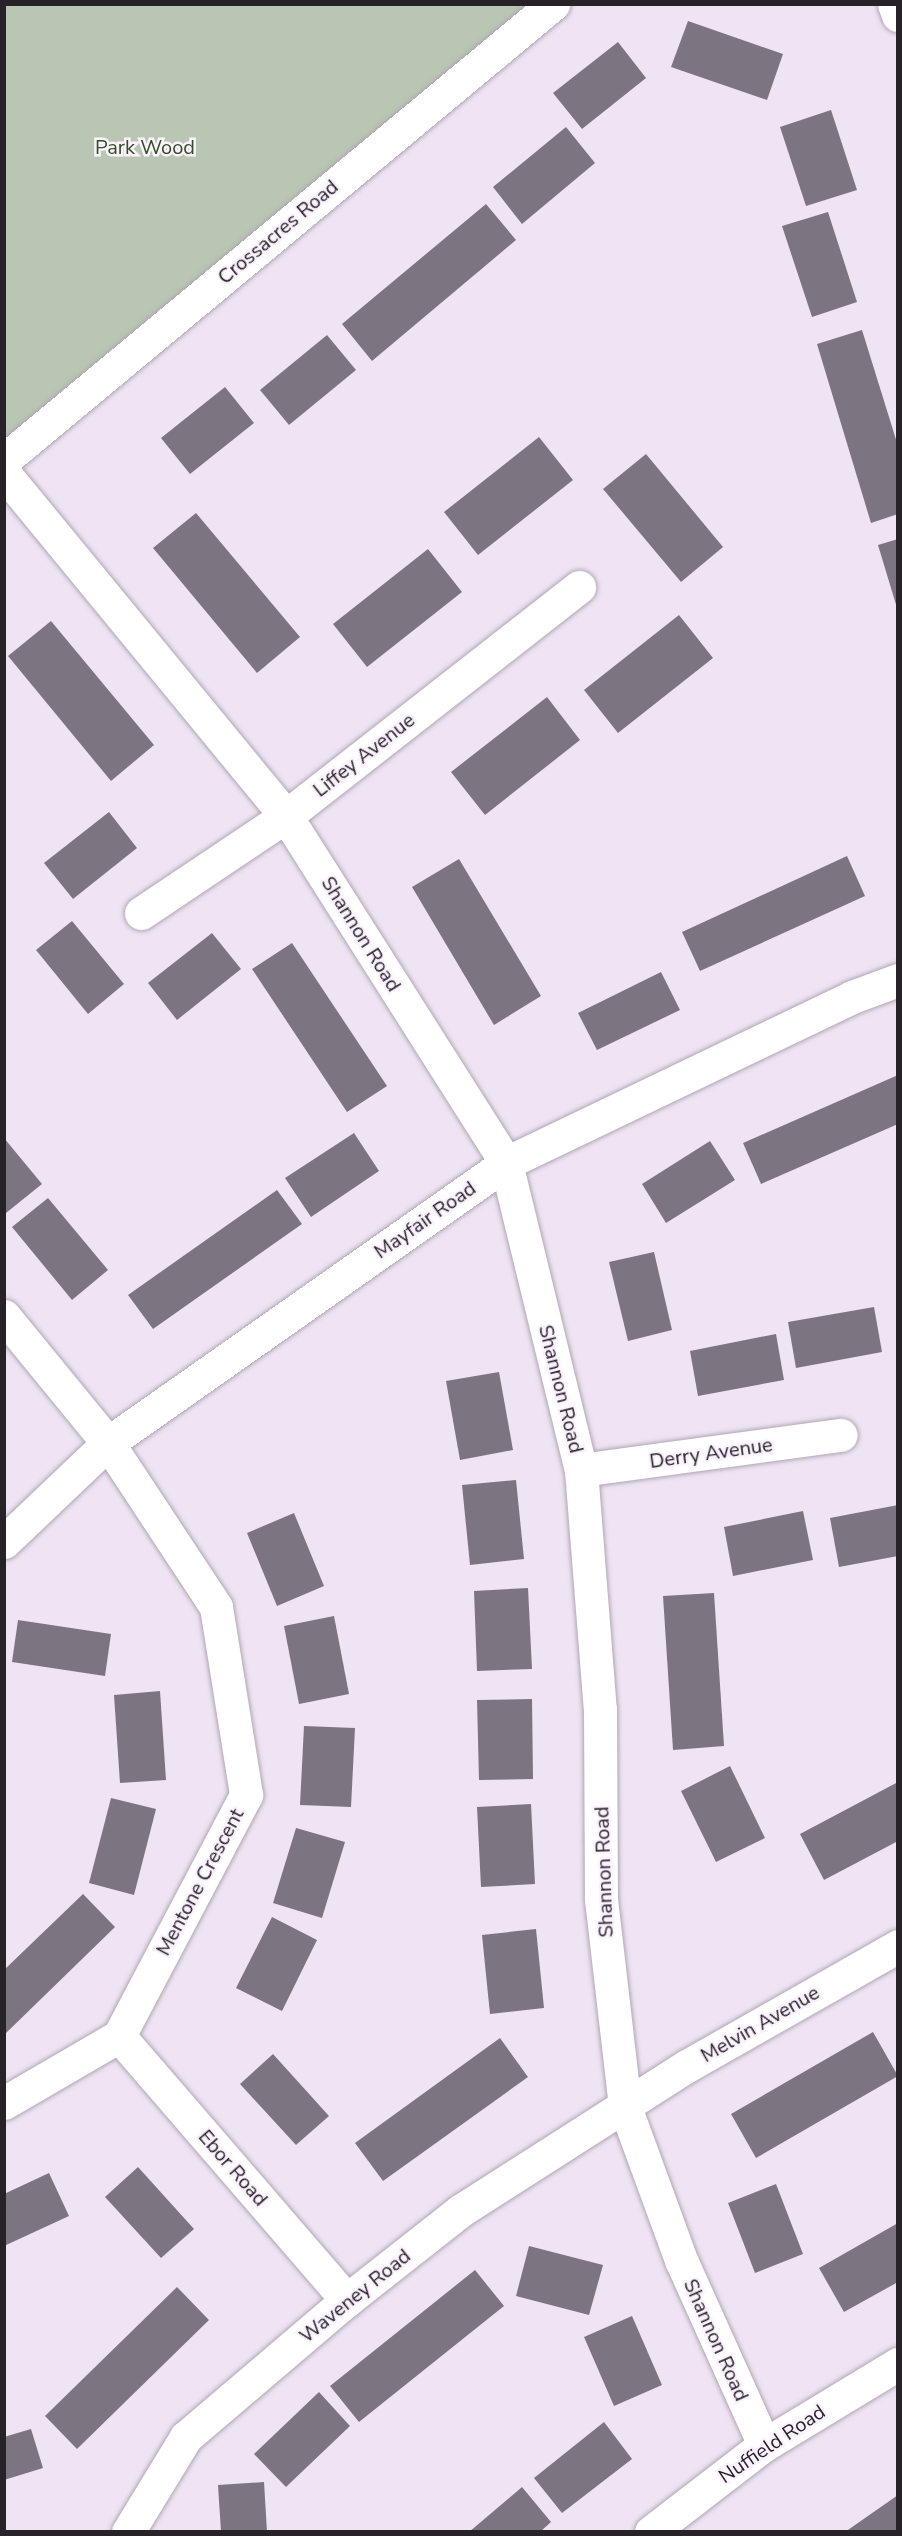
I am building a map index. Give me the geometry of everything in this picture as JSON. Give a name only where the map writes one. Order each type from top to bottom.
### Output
[{"type":"street","name":"Crossacres Road","points":[[4,460],[553,4]]},
{"type":"street","points":[[894,4],[897,15]]},
{"type":"street","name":"Shannon Road","points":[[4,473],[286,816],[506,1163],[581,1470],[600,1709],[601,1899],[625,2108],[681,2260],[764,2445]]},
{"type":"street","name":"Liffey Avenue","points":[[141,913],[286,816],[579,587]]},
{"type":"street","name":"Mayfair Road","points":[[4,1542],[108,1443],[506,1163],[852,997],[897,980]]},
{"type":"street","name":"Mentone Crescent","points":[[4,1316],[108,1443],[216,1607],[246,1795],[118,2037]]},
{"type":"street","name":"Derry Avenue","points":[[581,1470],[841,1435]]},
{"type":"street","name":"Melvin Avenue","points":[[625,2108],[687,2066],[897,1946]]},
{"type":"street","points":[[4,2103],[118,2037]]},
{"type":"street","name":"Ebor Road","points":[[118,2037],[347,2300]]},
{"type":"street","name":"Waveney Road","points":[[128,2532],[186,2437],[347,2300],[460,2211],[625,2108]]},
{"type":"street","name":"Nuffield Road","points":[[651,2532],[764,2445],[897,2364]]},
{"type":"green space","name":"Park Wood","points":[[5,5],[530,5],[5,460]]},
{"type":"building","points":[[688,21],[783,54],[767,100],[671,67]]},
{"type":"building","points":[[618,42],[646,78],[582,129],[553,93]]},
{"type":"building","points":[[831,110],[857,190],[806,206],[780,127]]},
{"type":"building","points":[[566,127],[595,163],[522,224],[493,187]]},
{"type":"building","points":[[486,204],[516,240],[372,361],[342,324]]},
{"type":"building","points":[[828,212],[857,302],[812,317],[782,226]]},
{"type":"building","points":[[862,330],[898,446],[898,514],[871,523],[817,344]]},
{"type":"building","points":[[327,335],[356,370],[289,425],[260,390]]},
{"type":"building","points":[[225,387],[254,423],[190,474],[161,438]]},
{"type":"building","points":[[539,437],[573,480],[478,555],[444,512]]},
{"type":"building","points":[[646,454],[723,547],[681,582],[603,489]]},
{"type":"building","points":[[196,513],[300,637],[257,673],[153,548]]},
{"type":"building","points":[[898,539],[898,608],[897,608],[878,545]]},
{"type":"building","points":[[428,549],[462,592],[367,667],[333,624]]},
{"type":"building","points":[[679,615],[713,658],[618,733],[584,690]]},
{"type":"building","points":[[51,621],[154,745],[111,781],[8,656]]},
{"type":"building","points":[[547,697],[580,740],[485,815],[451,772]]},
{"type":"building","points":[[109,812],[137,848],[73,899],[44,863]]},
{"type":"building","points":[[847,856],[865,896],[700,971],[682,932]]},
{"type":"building","points":[[459,859],[541,996],[494,1025],[412,887]]},
{"type":"building","points":[[72,921],[124,984],[88,1014],[36,950]]},
{"type":"building","points":[[212,933],[241,969],[177,1020],[148,983]]},
{"type":"building","points":[[292,943],[387,1086],[347,1112],[252,969]]},
{"type":"building","points":[[661,972],[680,1010],[597,1050],[578,1013]]},
{"type":"building","points":[[898,1075],[898,1124],[761,1184],[743,1143]]},
{"type":"building","points":[[354,1133],[379,1171],[311,1217],[285,1178]]},
{"type":"building","points":[[4,1138],[42,1184],[6,1213],[4,1211]]},
{"type":"building","points":[[710,1141],[735,1180],[666,1223],[642,1184]]},
{"type":"building","points":[[277,1190],[302,1224],[153,1329],[128,1295]]},
{"type":"building","points":[[48,1198],[108,1270],[72,1300],[12,1227]]},
{"type":"building","points":[[654,1252],[672,1330],[628,1341],[609,1262]]},
{"type":"building","points":[[874,1307],[882,1352],[796,1368],[788,1322]]},
{"type":"building","points":[[776,1334],[784,1380],[698,1396],[690,1351]]},
{"type":"building","points":[[499,1372],[513,1450],[460,1460],[446,1381]]},
{"type":"building","points":[[516,1480],[524,1559],[470,1565],[462,1485]]},
{"type":"building","points":[[898,1505],[898,1556],[839,1567],[830,1518]]},
{"type":"building","points":[[803,1511],[813,1560],[733,1576],[724,1527]]},
{"type":"building","points":[[294,1513],[324,1586],[277,1606],[247,1533]]},
{"type":"building","points":[[528,1588],[532,1669],[477,1671],[474,1591]]},
{"type":"building","points":[[714,1593],[724,1746],[673,1750],[663,1596]]},
{"type":"building","points":[[334,1616],[349,1694],[299,1704],[284,1626]]},
{"type":"building","points":[[18,1620],[111,1634],[105,1676],[12,1662]]},
{"type":"building","points":[[160,1691],[166,1780],[120,1783],[114,1695]]},
{"type":"building","points":[[532,1699],[533,1779],[479,1780],[477,1700]]},
{"type":"building","points":[[304,1726],[355,1728],[351,1807],[300,1805]]},
{"type":"building","points":[[730,1766],[765,1838],[716,1862],[681,1791]]},
{"type":"building","points":[[898,1782],[898,1841],[824,1880],[800,1834]]},
{"type":"building","points":[[111,1798],[156,1809],[134,1895],[89,1883]]},
{"type":"building","points":[[531,1804],[535,1884],[481,1887],[477,1807]]},
{"type":"building","points":[[296,1828],[345,1842],[322,1918],[273,1903]]},
{"type":"building","points":[[83,1894],[115,1927],[4,2035],[4,1970]]},
{"type":"building","points":[[272,1917],[317,1940],[282,2011],[236,1988]]},
{"type":"building","points":[[536,1929],[544,2008],[490,2014],[482,1935]]},
{"type":"building","points":[[873,2032],[898,2076],[756,2158],[731,2114]]},
{"type":"building","points":[[500,2038],[528,2077],[383,2181],[355,2143]]},
{"type":"building","points":[[273,2054],[329,2116],[296,2145],[240,2084]]},
{"type":"building","points":[[138,2167],[194,2229],[161,2258],[105,2197]]},
{"type":"building","points":[[49,2173],[69,2216],[4,2246],[4,2194]]},
{"type":"building","points":[[776,2184],[803,2254],[755,2273],[728,2203]]},
{"type":"building","points":[[898,2223],[898,2282],[844,2312],[819,2268]]},
{"type":"building","points":[[529,2246],[603,2265],[589,2315],[516,2296]]},
{"type":"building","points":[[475,2270],[504,2306],[359,2422],[330,2386]]},
{"type":"building","points":[[177,2287],[209,2320],[77,2449],[45,2416]]},
{"type":"building","points":[[632,2316],[662,2385],[614,2406],[584,2337]]},
{"type":"building","points":[[319,2392],[350,2426],[286,2487],[254,2454]]},
{"type":"building","points":[[604,2422],[632,2459],[562,2513],[534,2478]]},
{"type":"building","points":[[31,2429],[43,2468],[4,2480],[4,2437]]},
{"type":"building","points":[[264,2482],[267,2532],[221,2532],[218,2485]]},
{"type":"building","points":[[522,2487],[551,2522],[540,2532],[469,2532]]},
{"type":"building","points":[[898,2495],[898,2532],[845,2532]]}]
